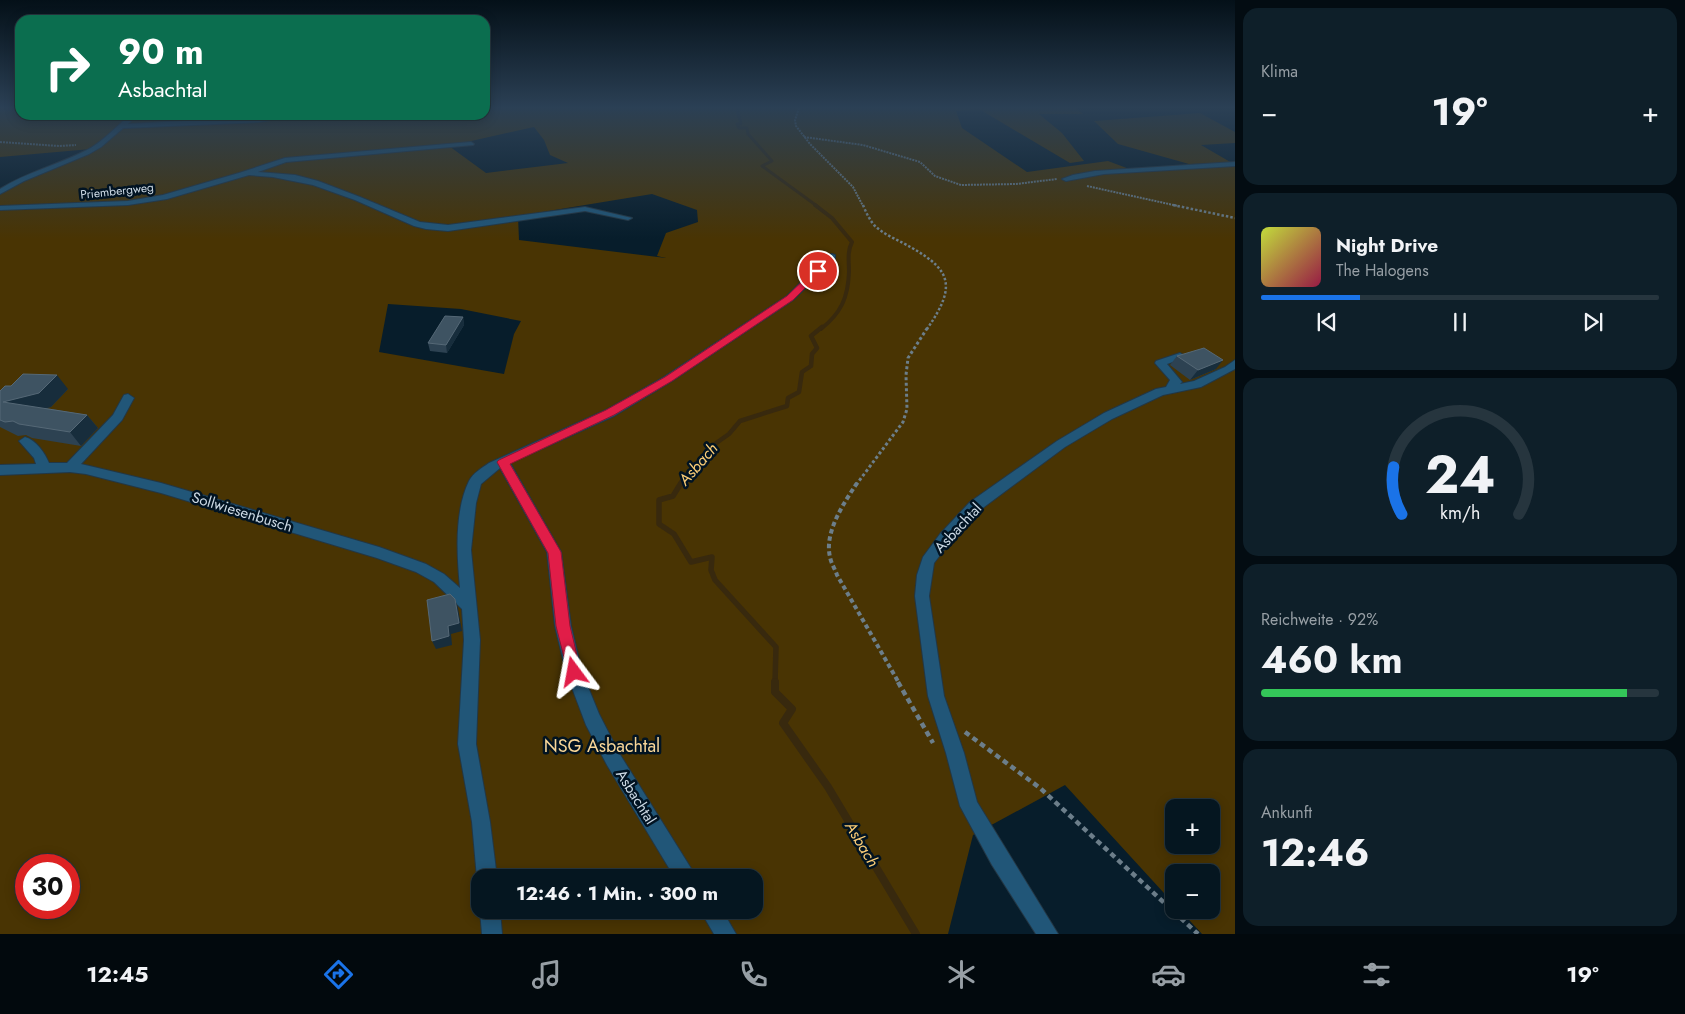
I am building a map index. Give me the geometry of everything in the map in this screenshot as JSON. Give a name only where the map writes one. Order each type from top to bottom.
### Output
[{"type":"street","points":[[0,192],[21,179],[89,152]]},
{"type":"street","name":"Priembergweg","points":[[0,208],[128,203],[164,197],[242,175],[272,163],[298,158],[390,152]]},
{"type":"street","points":[[1066,179],[1097,171],[1235,164]]},
{"type":"street","points":[[242,175],[272,174],[301,178],[417,224],[437,228],[486,224],[586,208],[608,215],[628,218]]},
{"type":"street","points":[[486,869],[467,732],[472,640],[464,550],[469,503],[476,482],[482,474],[503,462],[610,413],[668,379],[790,298],[832,257]]},
{"type":"street","points":[[1171,390],[1172,384],[1176,382],[1175,378],[1160,363],[1180,356]]},
{"type":"street","name":"Asbachtal","points":[[1048,934],[999,858],[969,806],[944,716],[936,696],[922,596],[924,575],[928,561],[945,538],[975,506],[1061,444],[1108,416],[1160,392],[1197,384],[1214,377],[1229,369],[1235,363]]},
{"type":"street","points":[[70,467],[118,417],[128,398]]},
{"type":"street","points":[[25,440],[40,456],[44,468]]},
{"type":"street","name":"Asbachtal","points":[[503,462],[554,552],[563,626],[574,672],[592,719],[613,759],[681,869]]},
{"type":"street","name":"Sollwiesenbusch","points":[[0,470],[70,467],[86,469],[162,488],[379,553],[430,572],[439,578],[468,606]]},
{"type":"street","points":[[491,919],[492,934]]},
{"type":"street","points":[[716,919],[726,934]]},
{"type":"path","points":[[818,152],[859,196],[863,210],[878,228],[925,255],[945,276],[947,283],[945,299],[911,351],[905,374],[907,399],[905,417],[896,433],[862,475],[840,514],[830,536],[829,555],[842,584],[934,746]]},
{"type":"path","points":[[885,152],[920,162],[935,176],[961,184],[1016,184],[1042,179],[1066,179],[1078,184],[1112,192],[1235,218]]},
{"type":"path","points":[[944,716],[1040,788],[1198,934]]},
{"type":"green space","points":[[0,152],[62,152],[0,157]]},
{"type":"green space","name":"NSG Asbachtal","points":[[85,152],[457,152],[486,173],[568,163],[550,155],[549,152],[997,152],[1027,172],[1108,161],[1132,170],[1235,166],[1235,934],[1202,934],[1188,919],[1220,919],[1220,864],[1165,864],[1165,894],[1065,785],[973,835],[948,934],[0,934],[0,193],[23,179]],"holes":[[[652,194],[697,210],[698,222],[666,233],[657,256],[666,258],[519,240],[518,216]],[[388,304],[461,309],[521,321],[514,334],[504,374],[379,352]]]},
{"type":"green space","points":[[1051,152],[1077,152],[1084,161],[1070,163]]},
{"type":"green space","points":[[1145,152],[1212,152],[1232,163],[1189,164]]},
{"type":"building","points":[[445,316],[463,317],[446,345],[428,343]]},
{"type":"building","points":[[1204,348],[1223,360],[1198,370],[1177,356]]},
{"type":"building","points":[[23,374],[57,375],[39,393],[3,402],[87,415],[70,432],[0,420],[0,391],[5,386],[11,386]]},
{"type":"building","points":[[450,594],[455,599],[459,623],[448,626],[449,636],[432,641],[427,600]]},
{"type":"waterway","name":"Asbach","points":[[764,152],[772,161],[762,166],[817,206]]},
{"type":"waterway","name":"Asbach","points":[[815,205],[832,218],[852,242],[849,253],[849,272],[845,297],[834,317],[821,329]]},
{"type":"waterway","name":"Asbach","points":[[680,485],[685,476],[712,446],[729,434],[740,421],[787,406],[788,398],[799,392],[802,372],[811,366],[812,354],[817,348],[811,336],[822,327]]},
{"type":"waterway","name":"Asbach","points":[[681,483],[673,496],[659,500],[659,524],[674,534],[691,562],[712,557],[711,570],[715,580],[776,647],[775,683]]},
{"type":"waterway","name":"Asbach","points":[[775,683],[775,692],[792,709],[783,723],[828,787],[916,934]]},
{"type":"route","points":[[574,672],[563,626],[554,552],[503,462],[610,413],[668,379],[790,298],[818,271]]}]
